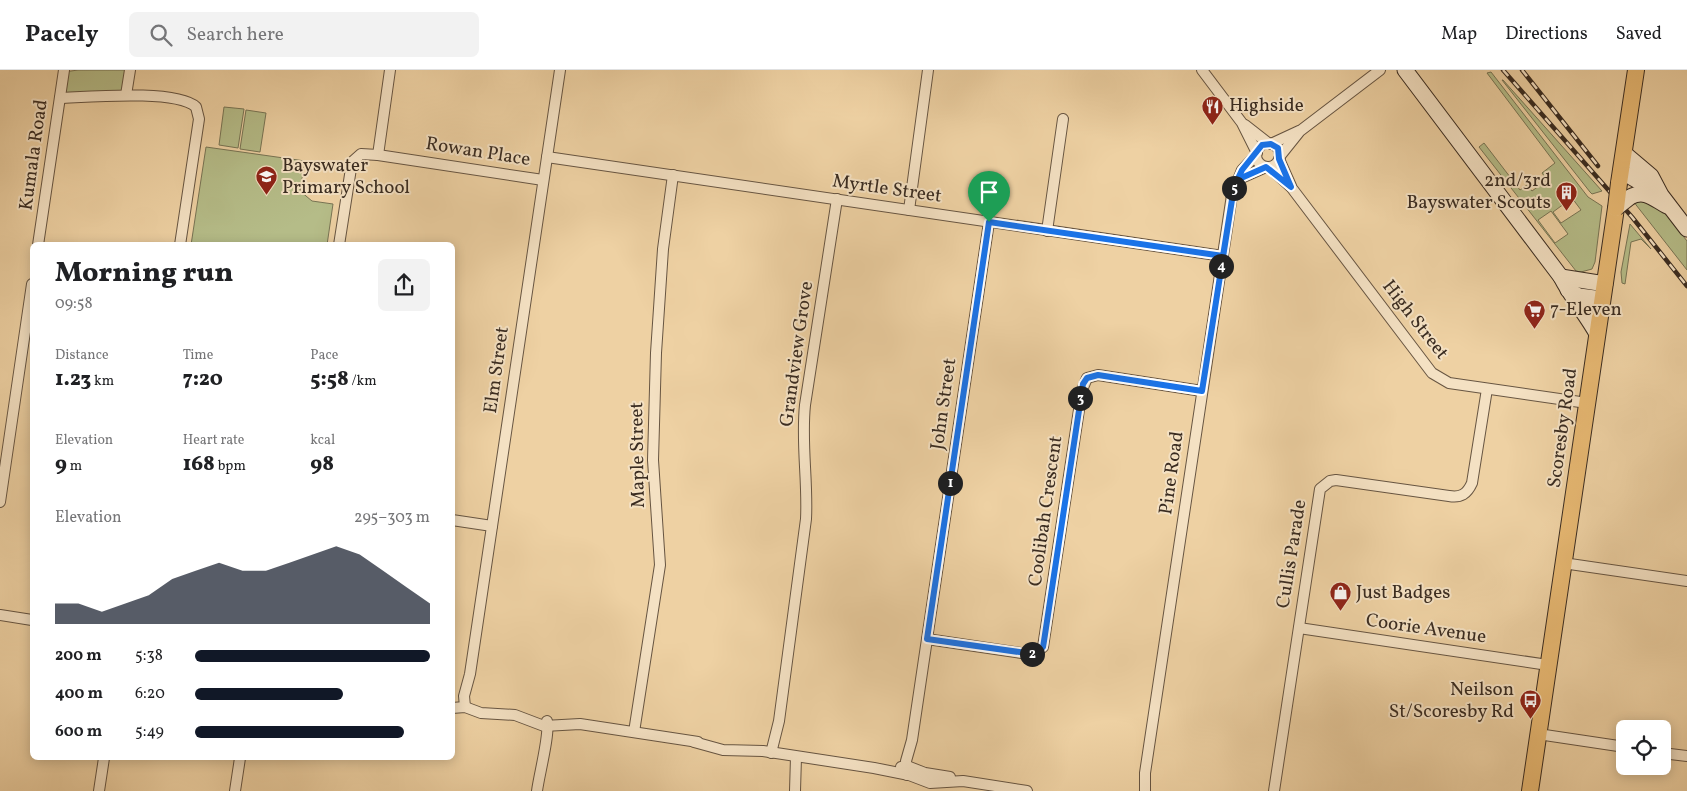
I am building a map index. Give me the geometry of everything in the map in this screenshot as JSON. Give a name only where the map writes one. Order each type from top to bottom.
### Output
[{"type":"main road","points":[[1405,70],[1583,309],[1597,334]]},
{"type":"main road","name":"Scoresby Road","points":[[1530,791],[1636,70]]},
{"type":"main road","points":[[1625,154],[1651,176],[1661,195],[1687,229]]},
{"type":"main road","points":[[1620,177],[1649,186],[1661,195]]},
{"type":"main road","points":[[1616,208],[1630,197],[1639,193],[1646,194],[1672,210]]},
{"type":"main road","points":[[1564,283],[1603,292]]},
{"type":"street","name":"Kumala Road","points":[[38,242],[64,70]]},
{"type":"street","points":[[126,94],[130,70]]},
{"type":"street","points":[[378,155],[390,70]]},
{"type":"street","name":"Elm Street","points":[[466,704],[560,70]]},
{"type":"street","points":[[909,210],[928,70]]},
{"type":"street","points":[[1202,70],[1242,122],[1259,162],[1267,167]]},
{"type":"street","points":[[1257,154],[1262,145],[1300,131],[1380,70]]},
{"type":"street","points":[[60,98],[126,94],[190,103],[197,110],[199,119],[180,242]]},
{"type":"street","points":[[1047,231],[1063,119]]},
{"type":"street","points":[[1242,122],[1269,144],[1278,148],[1279,158]]},
{"type":"street","points":[[1239,179],[1267,167],[1279,158],[1300,131]]},
{"type":"street","name":"Rowan Place","points":[[339,242],[352,162],[361,154],[543,180]]},
{"type":"street","name":"Pine Road","points":[[1140,791],[1145,773],[1232,195],[1242,170],[1257,154]]},
{"type":"street","name":"Myrtle Street","points":[[547,157],[1223,256]]},
{"type":"street","name":"High Street","points":[[1279,158],[1291,187]]},
{"type":"street","name":"High Street","points":[[1267,167],[1291,187],[1432,373],[1449,383],[1587,403]]},
{"type":"street","name":"Maple Street","points":[[634,732],[660,565],[653,460],[663,249],[673,175]]},
{"type":"street","name":"Grandview Grove","points":[[770,753],[779,722],[806,519],[808,493],[802,428],[804,404],[837,199]]},
{"type":"street","name":"John Street","points":[[907,770],[989,222]]},
{"type":"street","points":[[0,502],[30,298]]},
{"type":"street","name":"Coolibah Crescent","points":[[927,639],[1028,654],[1037,652],[1043,647],[1082,390],[1087,378],[1098,375],[1202,391]]},
{"type":"street","name":"Cullis Parade","points":[[1274,791],[1320,489],[1330,481],[1336,480],[1449,496],[1462,496],[1468,491],[1472,483],[1487,389]]},
{"type":"street","points":[[455,520],[492,526]]},
{"type":"street","points":[[1563,563],[1687,581]]},
{"type":"street","points":[[0,615],[30,620]]},
{"type":"street","name":"Coorie Avenue","points":[[1299,628],[1548,665]]},
{"type":"street","points":[[455,702],[466,704],[481,713],[531,715],[546,724],[563,719],[580,724],[694,742],[741,745],[770,753],[874,768],[907,770],[928,784],[963,781],[1027,791]]},
{"type":"street","points":[[455,707],[466,704]]},
{"type":"street","points":[[537,791],[546,724]]},
{"type":"street","points":[[1538,734],[1616,746]]},
{"type":"street","points":[[1671,754],[1687,756]]},
{"type":"street","points":[[795,791],[800,757]]},
{"type":"street","points":[[99,791],[104,760]]},
{"type":"street","points":[[235,791],[240,760]]},
{"type":"street","name":"Pine Road","points":[[1145,773],[1145,791]]},
{"type":"green space","points":[[78,70],[130,70],[126,95],[60,98],[64,72]]},
{"type":"green space","points":[[1491,72],[1588,197],[1602,206],[1595,262],[1592,269],[1581,272],[1576,271],[1479,147],[1484,143],[1520,190],[1527,185],[1532,191],[1547,180],[1542,173],[1555,163],[1487,73]],"holes":[[[1572,198],[1581,210],[1561,223],[1553,212]],[[1551,211],[1568,234],[1555,243],[1538,220]]]},
{"type":"green space","points":[[1502,80],[1602,191],[1592,194],[1590,192]]},
{"type":"green space","points":[[224,107],[244,109],[238,148],[219,145]]},
{"type":"green space","points":[[246,110],[266,113],[260,152],[240,149]]},
{"type":"green space","points":[[206,147],[305,161],[300,191],[312,201],[333,204],[327,242],[191,242]]},
{"type":"green space","points":[[1637,198],[1662,209],[1687,241],[1687,270],[1633,201]]},
{"type":"green space","points":[[1630,224],[1651,249],[1641,239],[1631,242],[1625,284],[1622,283],[1621,272]]},
{"type":"railway","points":[[1503,70],[1632,217],[1687,286]]},
{"type":"railway","points":[[1522,70],[1598,166]]},
{"type":"place","name":"Highside","points":[[1213,125]]},
{"type":"place","name":"Bayswater Primary School","points":[[266,196]]},
{"type":"place","name":"2nd/3rd Bayswater Scouts","points":[[1567,211]]},
{"type":"place","name":"7-Eleven","points":[[1534,329]]},
{"type":"place","name":"Just Badges","points":[[1340,612]]},
{"type":"place","name":"Neilson St/Scoresby Rd","points":[[1530,720]]},
{"type":"route","points":[[989,222],[927,639],[1033,654],[1043,647],[1083,384],[1087,378],[1098,375],[1202,391],[1234,187],[1239,179],[1266,167],[1269,167],[1291,187],[1285,168],[1279,159],[1280,152],[1278,148],[1271,144],[1262,145],[1256,155],[1242,170],[1234,187],[1223,256],[989,222]]}]
